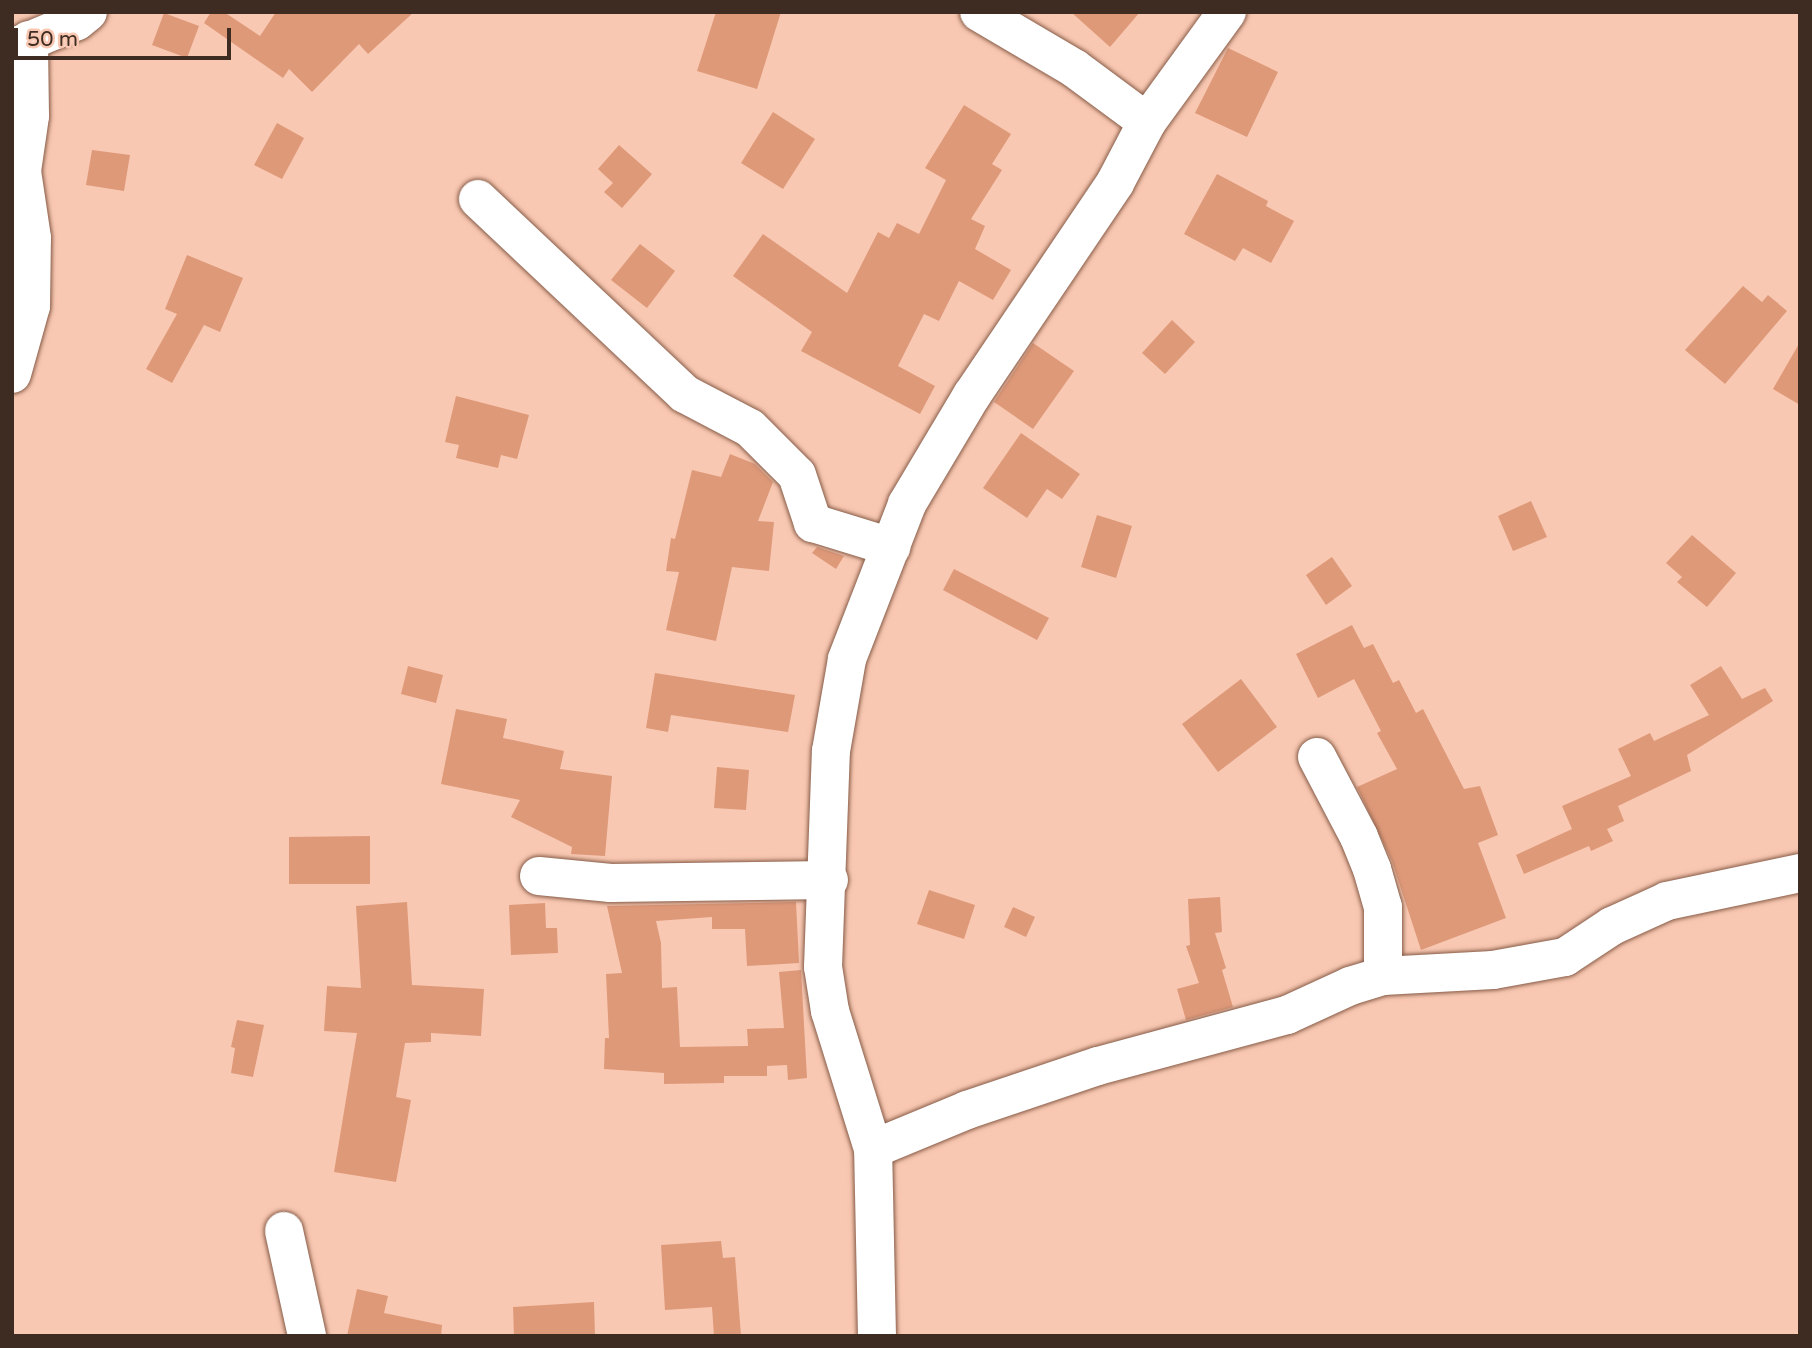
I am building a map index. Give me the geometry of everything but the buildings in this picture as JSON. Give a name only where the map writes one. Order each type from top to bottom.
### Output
[{"type":"street","points":[[12,374],[31,306],[32,238],[22,171],[30,117],[21,44],[77,21],[88,12]]},
{"type":"street","points":[[979,12],[1074,68],[1147,122]]},
{"type":"street","points":[[877,1336],[873,1149],[825,986],[823,967],[829,880],[831,751],[847,659],[907,504],[972,395],[1115,183],[1147,122],[1227,12]]},
{"type":"street","points":[[478,199],[685,394],[750,428],[797,475],[813,523],[891,547]]},
{"type":"street","points":[[1317,757],[1359,836],[1372,869],[1383,907],[1383,976]]},
{"type":"street","points":[[873,1149],[967,1110],[1098,1066],[1287,1015],[1350,986],[1383,976],[1493,970],[1565,957],[1612,926],[1667,901],[1800,873]]},
{"type":"street","points":[[539,876],[611,883],[829,880]]},
{"type":"street","points":[[284,1231],[307,1336]]}]
